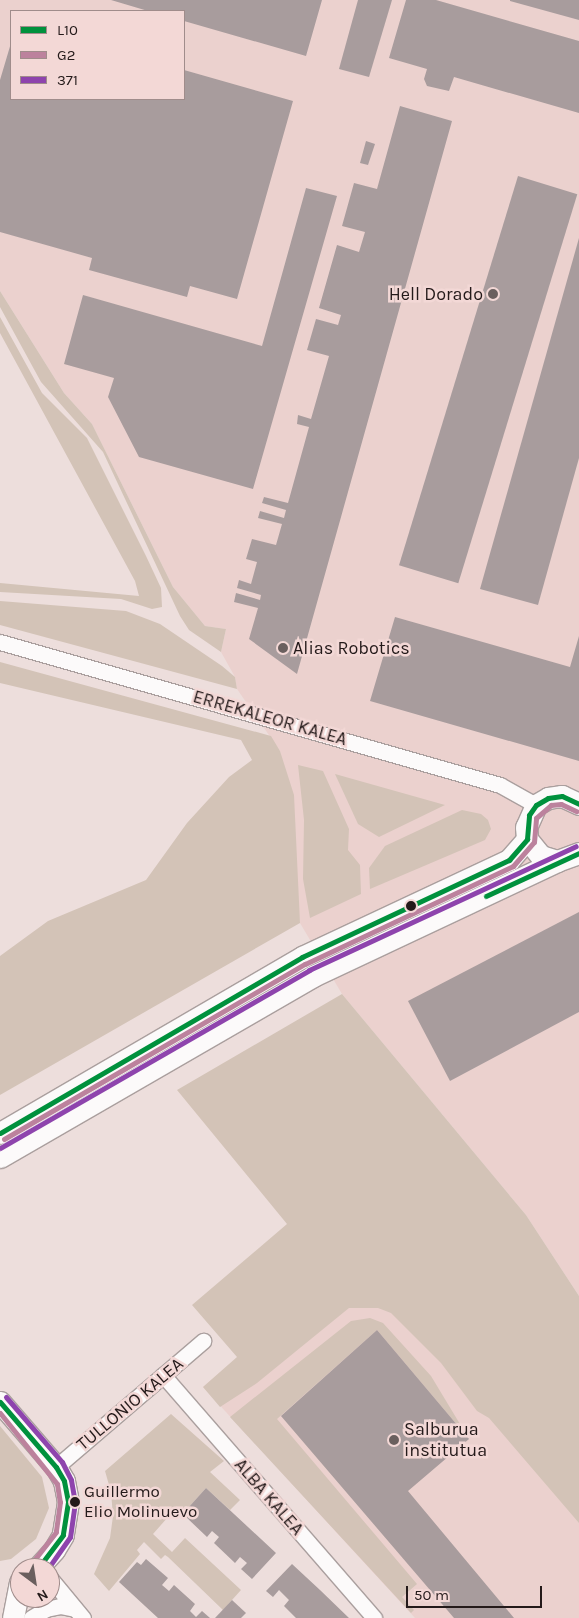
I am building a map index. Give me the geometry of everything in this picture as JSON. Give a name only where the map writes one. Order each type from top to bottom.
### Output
[{"type":"main road","points":[[557,861],[541,856],[527,839],[527,821],[536,805],[548,798],[562,796],[579,804]]},
{"type":"main road","points":[[0,1132],[302,957],[509,860],[527,839]]},
{"type":"main road","points":[[0,1158],[313,976],[557,861],[579,854]]},
{"type":"main road","points":[[0,1402],[56,1466],[68,1502],[66,1520],[50,1558]]},
{"type":"street","name":"ERREKALEOR KALEA","points":[[0,642],[500,785],[536,805]]},
{"type":"street","name":"TULLONIO KALEA","points":[[56,1466],[203,1341]]},
{"type":"street","name":"ALBA KALEA","points":[[163,1376],[374,1618]]},
{"type":"street","points":[[60,1591],[79,1614]]},
{"type":"street","points":[[31,1618],[46,1609],[60,1606],[79,1614]]},
{"type":"shaded area","points":[[0,0],[579,0],[579,1296],[526,1215],[342,994],[300,923],[280,751],[237,689],[235,677],[221,652],[226,629],[205,626],[173,587],[92,424],[64,393],[0,291]]},
{"type":"shaded area","points":[[0,291],[64,393],[92,424],[173,587],[205,626],[226,629],[221,652],[189,630],[180,616],[103,452],[41,382],[0,307]]},
{"type":"shaded area","points":[[0,317],[42,393],[87,438],[161,588],[162,607],[152,609],[121,599],[0,592],[0,583],[139,596],[135,581],[0,333]]},
{"type":"shaded area","points":[[0,601],[126,611],[160,624],[222,666],[235,677],[237,689],[0,625]]},
{"type":"shaded area","points":[[0,662],[271,736],[280,751],[294,795],[300,923],[0,1095],[0,956],[48,921],[146,880],[187,823],[229,777],[252,760],[241,740],[0,683]]},
{"type":"shaded area","points":[[298,765],[323,771],[349,829],[348,850],[360,865],[361,894],[310,918],[303,879],[304,820]]},
{"type":"shaded area","points":[[335,774],[445,805],[379,837],[358,824]]},
{"type":"shaded area","points":[[462,810],[481,814],[488,820],[491,829],[485,840],[370,889],[369,868],[385,846]]},
{"type":"shaded area","points":[[342,994],[526,1215],[579,1296],[579,1523],[489,1418],[477,1411],[441,1363],[391,1313],[378,1308],[349,1308],[257,1383],[220,1407],[203,1387],[237,1357],[192,1305],[287,1224],[177,1090]]},
{"type":"shaded area","name":"Salburua institutua","points":[[357,1278],[579,1490],[579,1618],[415,1618],[203,1387],[325,1283]]},
{"type":"shaded area","points":[[370,1318],[383,1323],[431,1376],[469,1439],[377,1330],[277,1419],[417,1584],[402,1597],[414,1610],[411,1613],[230,1417],[351,1321]]},
{"type":"shaded area","points":[[171,1414],[224,1461],[210,1472],[240,1500],[230,1510],[206,1488],[188,1508],[186,1506],[181,1512],[176,1508],[153,1534],[172,1552],[185,1538],[241,1590],[223,1610],[168,1557],[165,1555],[161,1559],[144,1542],[137,1550],[140,1554],[109,1591],[94,1574],[110,1538],[113,1516],[111,1492],[105,1471]]},
{"type":"shaded area","points":[[0,1426],[42,1477],[49,1508],[36,1539],[12,1558],[0,1561]]},
{"type":"building","points":[[111,0],[322,0],[306,56],[185,21],[185,10],[145,10]]},
{"type":"building","points":[[358,0],[392,0],[369,77],[339,69]]},
{"type":"building","points":[[406,0],[436,0],[579,41],[579,113],[454,77],[449,91],[427,86],[424,79],[427,69],[389,58]]},
{"type":"building","points":[[510,0],[579,0],[579,20],[510,1]]},
{"type":"building","points":[[10,46],[10,100],[185,100],[185,70],[293,101],[237,299],[190,286],[187,297],[89,270],[92,258],[0,232],[0,80]]},
{"type":"building","points":[[400,106],[452,121],[297,674],[249,639],[258,608],[234,602],[236,593],[260,600],[261,595],[237,588],[239,580],[251,584],[257,562],[246,559],[252,539],[276,545],[282,524],[258,518],[260,511],[284,518],[286,510],[262,503],[264,497],[288,503],[309,427],[297,424],[298,415],[311,419],[329,356],[307,350],[316,319],[338,325],[341,315],[319,308],[337,245],[359,252],[365,232],[342,226],[354,183],[377,189]]},
{"type":"building","points":[[366,141],[375,144],[368,165],[360,163]]},
{"type":"building","points":[[518,176],[577,194],[458,583],[399,565]]},
{"type":"building","points":[[306,188],[337,196],[253,489],[139,457],[108,397],[114,378],[64,364],[83,295],[262,346]]},
{"type":"building","points":[[579,238],[579,458],[538,605],[480,589]]},
{"type":"building","points":[[395,617],[570,667],[579,636],[579,761],[370,701]]},
{"type":"building","points":[[579,912],[579,1012],[450,1081],[408,1001]]},
{"type":"building","points":[[377,1330],[469,1439],[408,1491],[514,1618],[454,1618],[281,1416]]},
{"type":"building","points":[[206,1488],[276,1553],[252,1579],[241,1569],[247,1563],[240,1557],[235,1563],[214,1543],[219,1537],[212,1531],[207,1537],[186,1517],[192,1511],[188,1508]]},
{"type":"building","points":[[146,1559],[168,1578],[162,1585],[169,1591],[174,1585],[195,1604],[190,1611],[196,1617],[202,1611],[210,1618],[158,1618],[119,1582],[137,1562],[141,1565]]},
{"type":"building","points":[[292,1564],[349,1618],[296,1618],[284,1606],[289,1600],[279,1590],[273,1597],[266,1591]]},
{"type":"building","points":[[232,1600],[246,1613],[241,1618],[215,1618]]},
{"type":"transit line","name":"L10","points":[[0,1133],[302,957],[509,860],[527,839],[529,815],[536,805],[548,798],[562,796],[579,804]]},
{"type":"transit line","name":"G2","points":[[4,1139],[305,964],[513,866],[534,842],[536,818],[551,805],[561,804],[576,811]]},
{"type":"transit line","name":"371","points":[[0,1148],[309,970],[576,846]]},
{"type":"transit line","name":"L10","points":[[486,896],[579,853]]},
{"type":"transit line","name":"371","points":[[6,1397],[62,1462],[71,1480],[75,1502],[70,1537],[55,1558]]},
{"type":"transit line","name":"L10","points":[[0,1402],[56,1467],[64,1481],[68,1502],[63,1535],[46,1558]]},
{"type":"transit line","name":"G2","points":[[0,1413],[57,1484],[60,1502],[56,1532],[36,1558]]},
{"type":"place","name":"Hell Dorado","points":[[493,294]]},
{"type":"place","name":"Alias Robotics","points":[[283,648]]},
{"type":"place","name":"Salburua institutua","points":[[394,1440]]},
{"type":"place","name":"Guillermo Elio Molinuevo","points":[[75,1502]]}]
